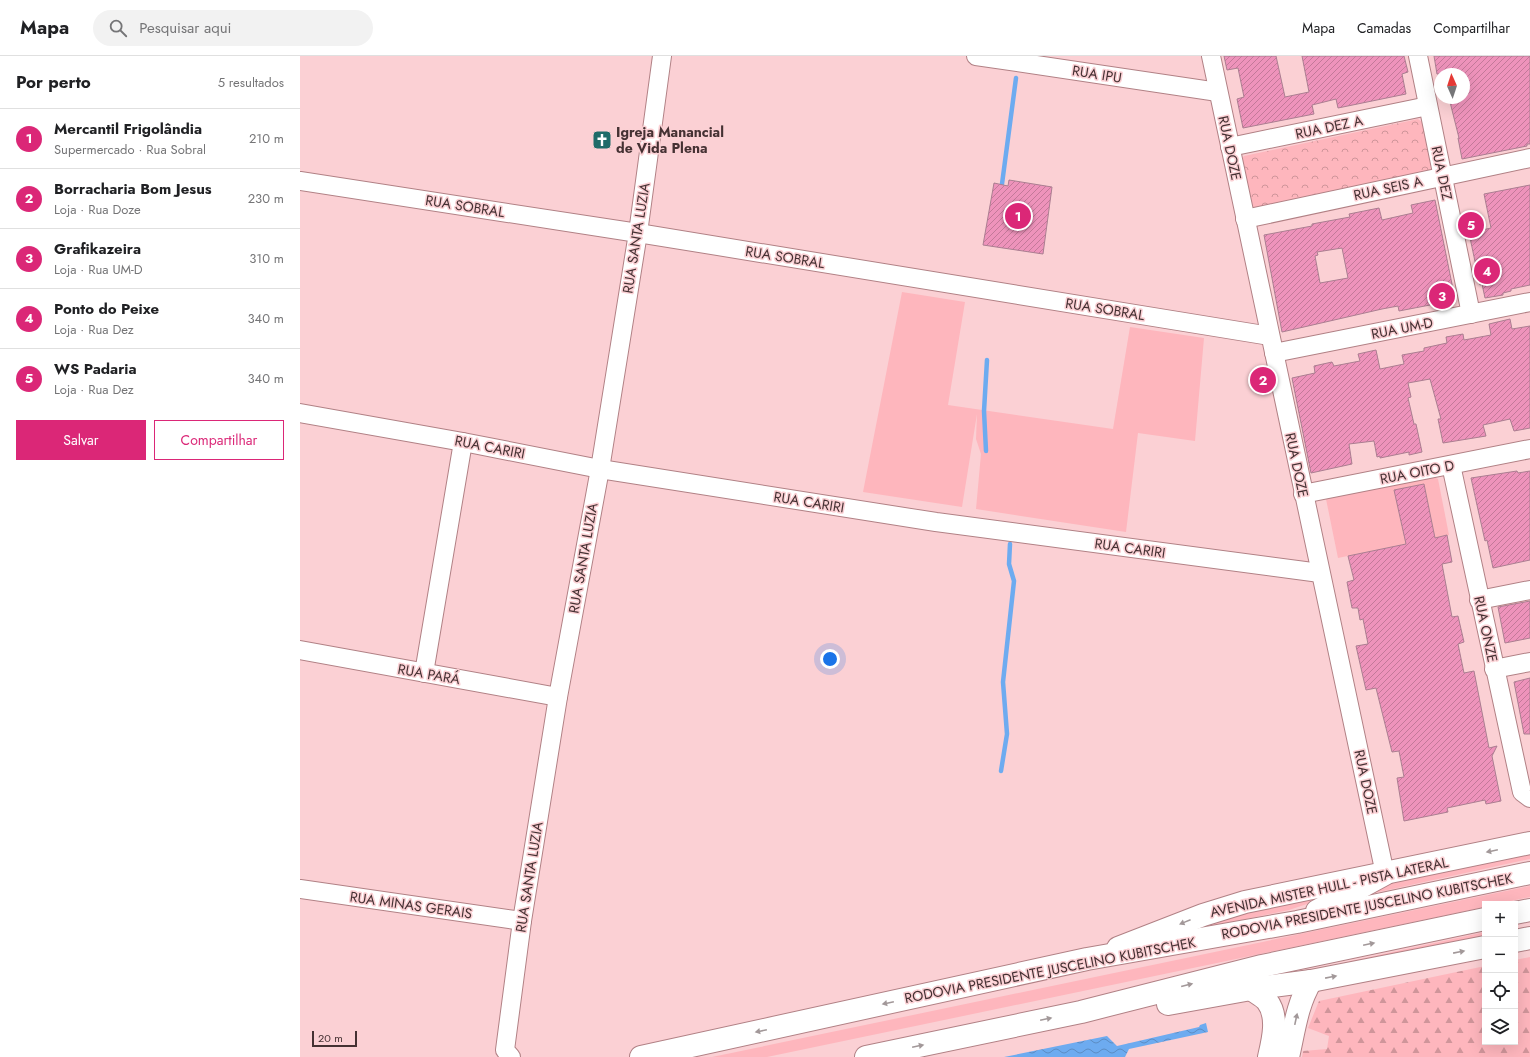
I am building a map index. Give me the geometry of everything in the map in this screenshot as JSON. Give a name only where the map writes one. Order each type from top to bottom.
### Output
[{"type":"main road","name":"AVENIDA MISTER HULL - PISTA LATERAL","points":[[1087,959],[1203,915],[1245,902],[1530,843]]},
{"type":"main road","name":"RODOVIA PRESIDENTE JUSCELINO KUBITSCHEK","points":[[641,1057],[1087,959],[1297,922],[1530,873]]},
{"type":"main road","points":[[1297,922],[1385,874]]},
{"type":"main road","points":[[1518,912],[1530,910]]},
{"type":"main road","points":[[866,1057],[1081,1012],[1262,966],[1482,920]]},
{"type":"main road","points":[[1518,940],[1530,938]]},
{"type":"main road","points":[[1081,1012],[1121,1012],[1251,989],[1311,981],[1482,948]]},
{"type":"main road","points":[[1280,1048],[1304,993],[1311,981]]},
{"type":"main road","points":[[1251,989],[1267,1000],[1273,1013],[1280,1048]]},
{"type":"street","name":"RUA SANTA LUZIA","points":[[511,1057],[505,1050],[522,921],[558,698],[600,469],[638,233],[662,56]]},
{"type":"street","name":"RUA IPU","points":[[976,56],[1218,92]]},
{"type":"street","name":"RUA DOZE","points":[[1211,56],[1385,874]]},
{"type":"street","name":"RUA DEZ","points":[[1418,56],[1471,314]]},
{"type":"street","name":"RUA DEZ A","points":[[1230,147],[1428,106]]},
{"type":"street","name":"RUA SEIS A","points":[[1245,219],[1530,158]]},
{"type":"street","name":"RUA SOBRAL","points":[[300,181],[638,233],[1272,345]]},
{"type":"street","name":"RUA UM-D","points":[[1272,345],[1471,314],[1530,302]]},
{"type":"street","name":"RUA CARIRI","points":[[300,413],[463,442],[600,469],[936,522],[1320,573]]},
{"type":"street","points":[[424,673],[463,442]]},
{"type":"street","name":"RUA OITO D","points":[[1304,494],[1530,449]]},
{"type":"street","name":"RUA ONZE","points":[[1451,465],[1494,669],[1526,795]]},
{"type":"street","points":[[1479,600],[1530,590]]},
{"type":"street","name":"RUA PARÁ","points":[[300,650],[558,698]]},
{"type":"street","points":[[1494,669],[1530,662]]},
{"type":"street","name":"RUA MINAS GERAIS","points":[[300,889],[522,921]]},
{"type":"green space","points":[[1418,119],[1422,122],[1433,169],[1429,174],[1255,210],[1251,206],[1241,160],[1244,156]]},
{"type":"green space","points":[[902,292],[965,302],[948,405],[1113,429],[1130,327],[1204,338],[1195,441],[1138,433],[1126,532],[976,509],[981,454],[976,439],[977,414],[962,507],[863,492]]},
{"type":"green space","points":[[1434,477],[1438,479],[1449,535],[1338,558],[1326,499]]},
{"type":"green space","points":[[1530,852],[1530,859],[1365,895],[1373,887]]},
{"type":"green space","points":[[1530,886],[1530,897],[1511,901],[1482,901],[1482,908],[767,1057],[712,1057]]},
{"type":"green space","points":[[1318,896],[1307,904],[1289,910],[1190,931],[1216,917]]},
{"type":"green space","points":[[1482,933],[1482,941],[1332,966]]},
{"type":"green space","points":[[1530,957],[1530,1057],[1302,1057],[1303,1051],[1327,1049],[1329,1036],[1308,1028],[1319,1001],[1482,967],[1482,1045],[1518,1045],[1518,959]]},
{"type":"water","points":[[1206,1023],[1208,1032],[1129,1049],[1125,1057],[1004,1057],[1107,1036],[1117,1046],[1199,1027],[1200,1025]]},
{"type":"building","points":[[1224,56],[1276,56],[1285,97],[1309,92],[1302,56],[1404,56],[1408,72],[1402,74],[1406,94],[1338,108],[1336,99],[1312,105],[1314,114],[1243,128],[1237,99],[1244,97],[1238,68],[1227,70]]},
{"type":"building","points":[[1434,56],[1530,56],[1530,144],[1527,144],[1527,146],[1462,159],[1459,138],[1450,104],[1470,104],[1470,68],[1436,68]]},
{"type":"building","points":[[1009,180],[1052,187],[1043,254],[983,245],[994,183],[1008,186]]},
{"type":"building","points":[[1530,185],[1530,285],[1511,289],[1511,291],[1503,293],[1503,295],[1485,298],[1482,284],[1480,285],[1469,233],[1491,228],[1484,194]]},
{"type":"building","points":[[1435,200],[1454,294],[1429,299],[1430,305],[1399,311],[1398,306],[1282,332],[1264,235],[1312,226],[1312,224],[1350,217],[1349,214],[1379,208],[1382,220],[1413,213],[1411,205]],"holes":[[[1342,248],[1348,278],[1320,283],[1315,256],[1318,255],[1317,252]]]},
{"type":"building","points":[[1510,319],[1512,329],[1530,326],[1530,428],[1514,431],[1510,419],[1483,425],[1486,436],[1443,443],[1438,419],[1441,419],[1430,379],[1408,383],[1411,397],[1408,398],[1414,424],[1416,424],[1422,452],[1409,455],[1409,452],[1380,458],[1380,456],[1377,457],[1374,441],[1349,444],[1352,464],[1311,473],[1292,378],[1315,373],[1314,366],[1332,362],[1334,366],[1360,361],[1358,354],[1376,350],[1380,369],[1404,364],[1402,355],[1424,351],[1424,348],[1447,343],[1446,337],[1463,334],[1464,340],[1491,335],[1489,324]]},
{"type":"building","points":[[1517,471],[1518,473],[1530,471],[1530,560],[1493,568],[1487,540],[1485,541],[1471,478]]},
{"type":"building","points":[[1424,484],[1435,538],[1447,535],[1452,562],[1442,564],[1452,617],[1458,616],[1464,642],[1458,644],[1464,673],[1474,671],[1489,748],[1497,746],[1492,756],[1501,801],[1486,804],[1485,800],[1447,808],[1448,812],[1404,821],[1397,778],[1404,777],[1399,751],[1392,752],[1376,688],[1366,690],[1356,646],[1368,644],[1363,619],[1360,620],[1358,608],[1352,608],[1347,582],[1354,580],[1348,556],[1406,544],[1394,490]]},
{"type":"building","points":[[1530,601],[1530,638],[1505,643],[1498,607]]},
{"type":"building","points":[[1530,678],[1530,734],[1524,734],[1514,682]]},
{"type":"waterway","points":[[1002,184],[1016,78]]},
{"type":"waterway","points":[[986,451],[984,411],[987,360]]},
{"type":"waterway","points":[[1001,771],[1007,734],[1003,682],[1014,581],[1009,564],[1010,544]]},
{"type":"place","name":"Igreja Manancial de Vida Plena","points":[[602,140]]},
{"type":"place","name":"Mercantil Frigolândia","points":[[1018,216]]},
{"type":"place","name":"WS Padaria","points":[[1471,225]]},
{"type":"place","name":"Ponto do Peixe","points":[[1487,271]]},
{"type":"place","name":"Grafikazeira","points":[[1442,296]]},
{"type":"place","name":"Borracharia Bom Jesus","points":[[1263,380]]}]
